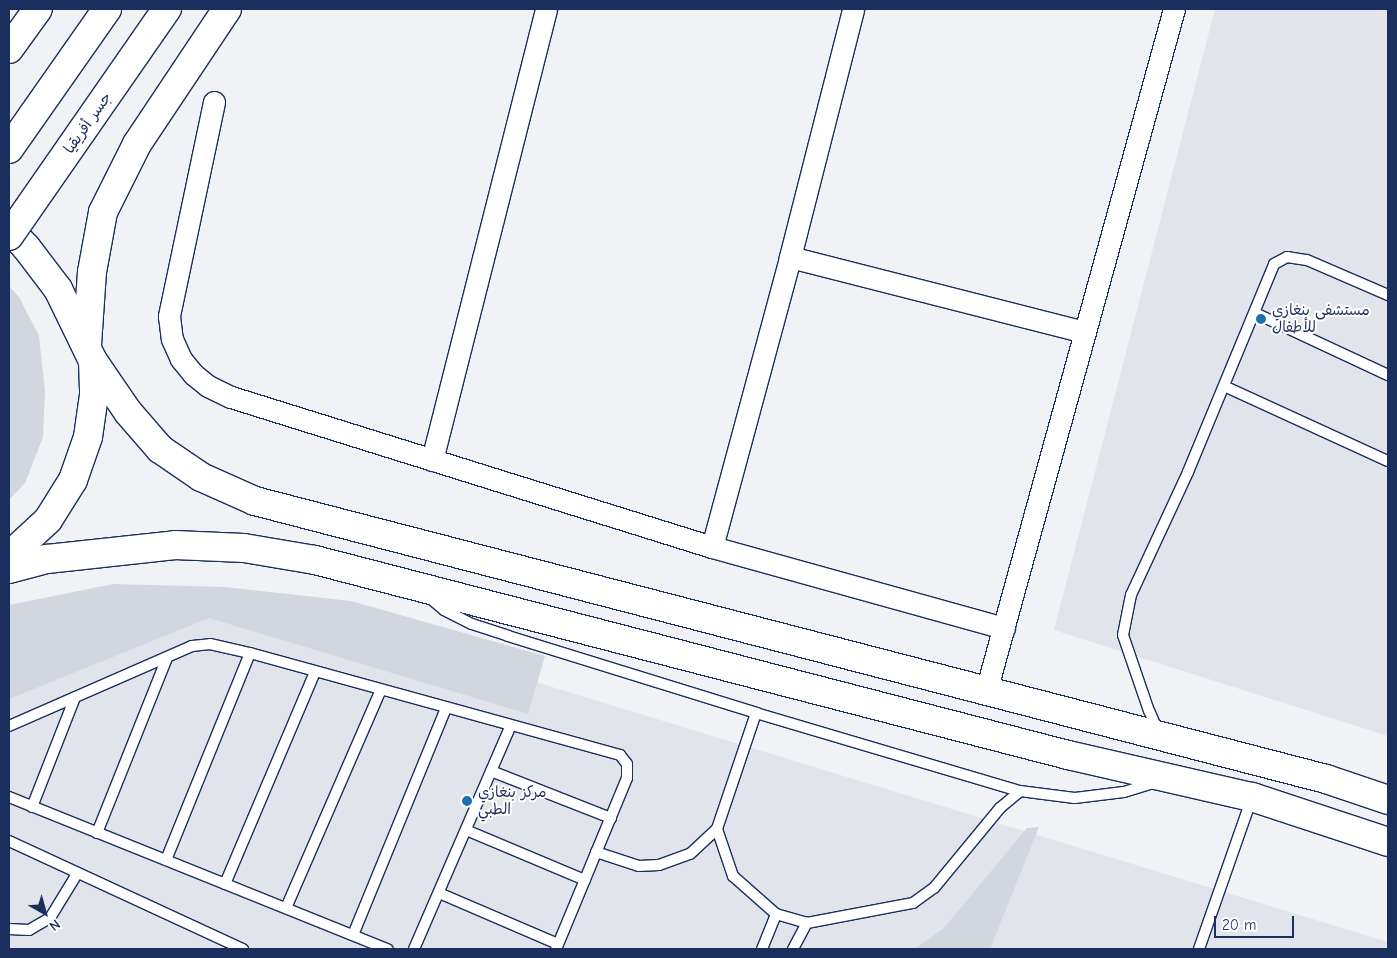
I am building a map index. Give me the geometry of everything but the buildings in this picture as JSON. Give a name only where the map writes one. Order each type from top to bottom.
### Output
[{"type":"highway","points":[[9,49],[38,9]]},
{"type":"highway","points":[[9,149],[107,9]]},
{"type":"highway","name":"جسر أفريقيا","points":[[9,236],[167,9]]},
{"type":"highway","points":[[9,556],[48,520],[73,480],[88,438],[94,395],[90,353],[92,272],[103,212],[137,144],[227,9]]},
{"type":"highway","points":[[9,229],[26,247],[58,289],[90,353],[128,412],[160,449],[201,477],[255,501],[1326,779],[1388,800]]},
{"type":"highway","points":[[9,569],[56,557],[110,550],[185,545],[244,548],[315,560],[1068,755],[1252,797],[1388,842]]},
{"type":"street","points":[[432,460],[546,9]]},
{"type":"street","points":[[712,548],[790,257],[853,9]]},
{"type":"street","points":[[986,691],[1174,9]]},
{"type":"street","points":[[214,102],[169,316],[172,339],[181,359],[193,374],[208,386],[231,397],[712,548],[1004,628]]},
{"type":"street","points":[[790,257],[1085,332]]},
{"type":"lane","points":[[1161,737],[1149,711],[1123,635],[1131,595],[1188,472],[1274,264],[1287,257],[1307,260],[1388,295]]},
{"type":"lane","points":[[1255,313],[1388,375]]},
{"type":"lane","points":[[1224,386],[1388,461]]},
{"type":"lane","points":[[414,586],[444,610],[472,624],[756,713],[1020,791],[1075,798],[1124,792],[1171,778]]},
{"type":"lane","points":[[9,726],[192,646],[210,644],[250,653],[510,727],[620,755],[627,764],[627,778],[557,947],[439,893]]},
{"type":"lane","points":[[166,860],[250,653]]},
{"type":"lane","points":[[97,833],[167,658]]},
{"type":"lane","points":[[225,884],[316,672]]},
{"type":"lane","points":[[286,908],[381,690]]},
{"type":"lane","points":[[32,807],[75,697]]},
{"type":"lane","points":[[353,935],[446,708]]},
{"type":"lane","points":[[596,852],[639,866],[659,865],[690,854],[717,829],[756,713]]},
{"type":"lane","points":[[414,949],[510,727]]},
{"type":"lane","points":[[491,771],[611,818]]},
{"type":"lane","points":[[717,829],[733,876],[776,914],[807,923],[913,904],[934,888],[1000,808],[1020,791]]},
{"type":"lane","points":[[9,797],[388,949]]},
{"type":"lane","points":[[1199,949],[1252,797]]},
{"type":"lane","points":[[466,830],[585,880]]},
{"type":"lane","points":[[9,841],[76,874],[243,949]]},
{"type":"lane","points":[[9,929],[29,930],[50,918],[76,874]]},
{"type":"lane","points":[[762,949],[776,914]]},
{"type":"lane","points":[[793,949],[807,923]]},
{"type":"shaded area","name":"مستشفى بنغازي للأطفال","points":[[1215,9],[1388,9],[1388,736],[1054,630]]},
{"type":"shaded area","points":[[9,286],[19,297],[39,336],[45,391],[43,437],[25,483],[9,500]]},
{"type":"shaded area","points":[[113,584],[224,587],[351,601],[545,656],[528,714],[209,618],[9,699],[9,605]]},
{"type":"shaded area","name":"مركز بنغازي الطبي","points":[[224,587],[1388,942],[1388,949],[9,949],[9,660]]},
{"type":"shaded area","points":[[1039,827],[990,949],[915,949],[944,928],[1027,828]]},
{"type":"place","name":"مستشفى بنغازي للأطفال","points":[[1261,319]]},
{"type":"place","name":"مركز بنغازي الطبي","points":[[467,801]]}]
